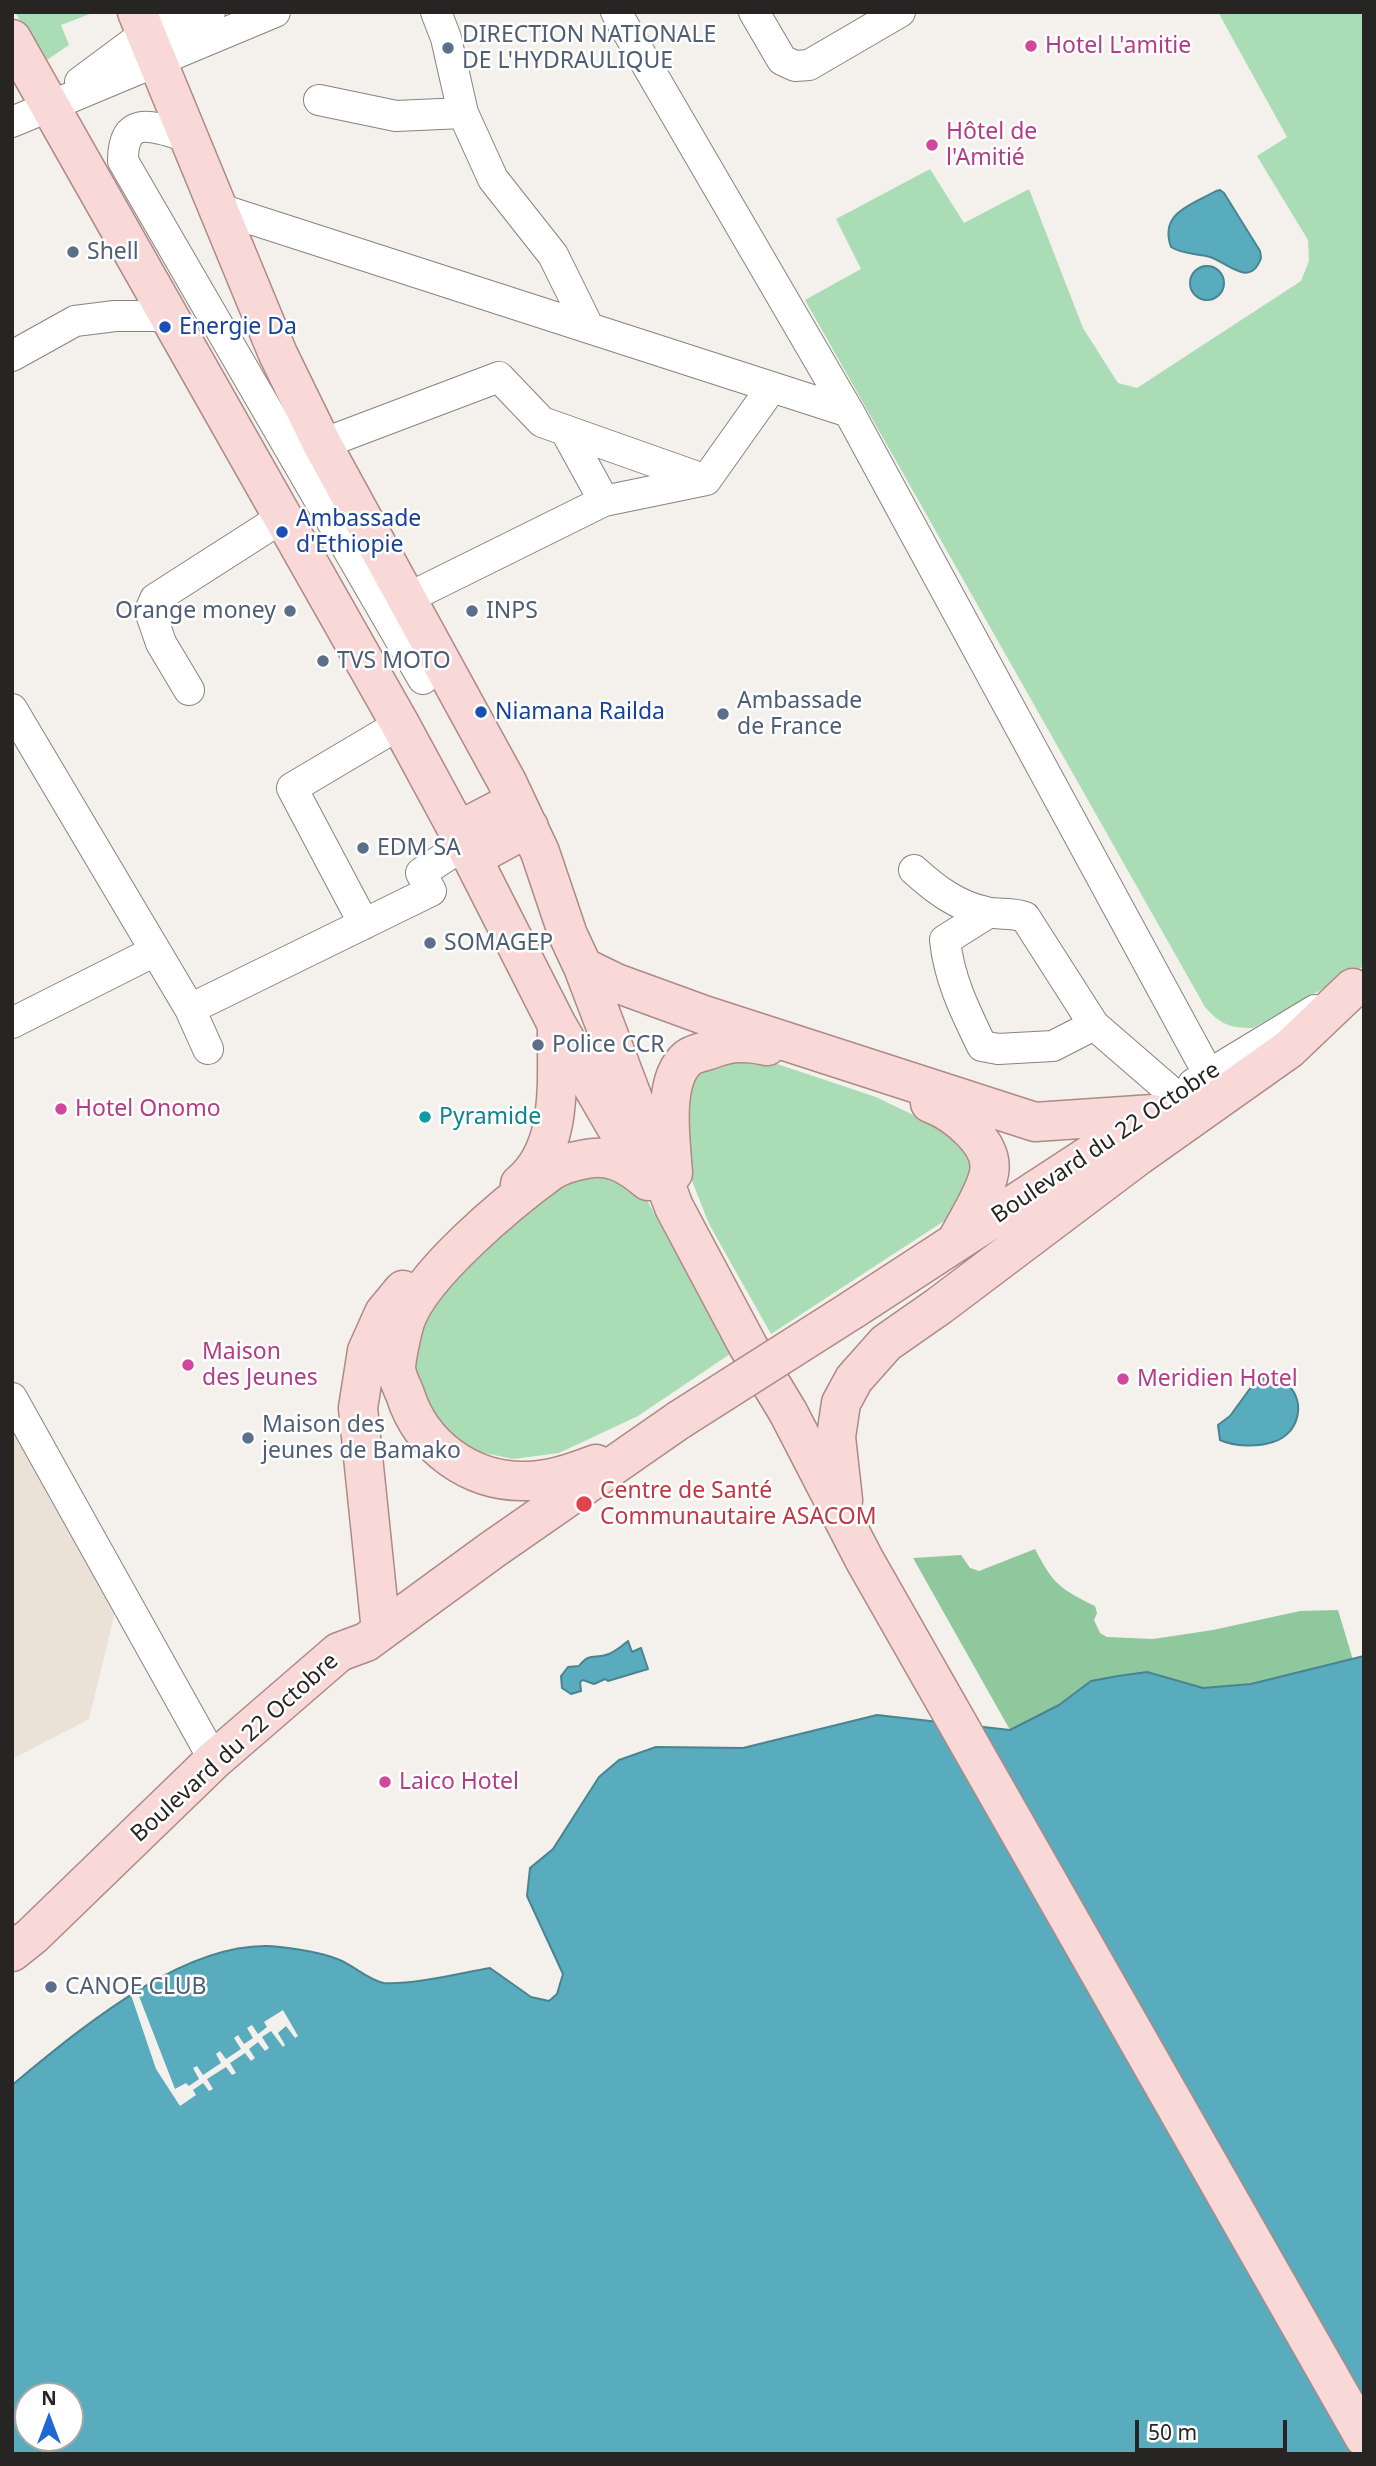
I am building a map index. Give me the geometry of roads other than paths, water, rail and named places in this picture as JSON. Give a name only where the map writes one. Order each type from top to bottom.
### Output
[{"type":"main road","points":[[147,36],[278,354],[322,443],[465,703],[540,852],[568,935],[583,967],[674,1207],[748,1346],[788,1412],[859,1547],[1364,2437]]},
{"type":"main road","points":[[12,39],[400,724],[465,844],[557,1025],[646,1179]]},
{"type":"main road","points":[[465,844],[522,814]]},
{"type":"main road","points":[[583,967],[616,983],[704,1015],[1035,1122],[1165,1105]]},
{"type":"main road","points":[[859,1547],[843,1500],[836,1437],[841,1404],[854,1379],[886,1343],[1138,1156],[1289,1049],[1358,985]]},
{"type":"main road","points":[[12,1981],[48,1952],[228,1778],[351,1667],[374,1637],[358,1408],[367,1351],[384,1313],[422,1268],[473,1221],[524,1182],[544,1157],[551,1138],[554,1115],[557,1025]]},
{"type":"main road","points":[[674,1207],[670,1110],[672,1088],[678,1071],[689,1057],[726,1043],[748,1042],[781,1049],[852,1074],[937,1106],[966,1124],[984,1147],[990,1171],[956,1242]]},
{"type":"main road","name":"Boulevard du 22 Octobre","points":[[12,1952],[32,1936],[214,1760],[339,1652],[374,1637],[513,1535],[680,1420],[1077,1165],[1165,1105]]},
{"type":"main road","points":[[674,1207],[646,1179],[618,1160],[589,1158],[552,1170],[479,1230],[428,1283],[405,1321],[396,1369],[408,1404],[430,1441],[455,1462],[488,1476],[523,1481],[559,1478],[596,1464],[680,1420]]},
{"type":"street","points":[[12,122],[49,105],[147,36],[210,12]]},
{"type":"street","points":[[147,36],[275,12]]},
{"type":"street","points":[[436,12],[446,38],[463,113],[493,179],[553,255],[589,328]]},
{"type":"street","points":[[615,12],[849,412],[1208,1073]]},
{"type":"street","points":[[754,12],[782,60],[795,66],[809,65],[897,13]]},
{"type":"street","points":[[319,100],[396,116],[463,113]]},
{"type":"street","points":[[188,137],[142,127],[129,132],[123,144],[123,161],[423,679]]},
{"type":"street","points":[[217,208],[849,412]]},
{"type":"street","points":[[12,356],[75,321],[115,316],[170,316]]},
{"type":"street","points":[[322,443],[499,377],[542,422],[706,480]]},
{"type":"street","points":[[406,599],[604,501],[706,480],[772,387]]},
{"type":"street","points":[[565,430],[604,501]]},
{"type":"street","points":[[189,690],[161,643],[150,611],[155,599],[283,517]]},
{"type":"street","points":[[12,709],[190,1009],[208,1049]]},
{"type":"street","points":[[364,924],[292,788],[400,724]]},
{"type":"street","points":[[190,1009],[431,891],[421,873],[465,844]]},
{"type":"street","points":[[914,870],[956,902],[988,913],[1013,913],[1025,917],[1094,1025],[1165,1105]]},
{"type":"street","points":[[988,913],[945,940],[947,963],[957,993],[982,1046],[998,1049],[1054,1046],[1094,1025]]},
{"type":"street","points":[[12,1023],[155,951]]},
{"type":"street","name":"Boulevard du 22 Octobre","points":[[1165,1105],[1208,1073],[1358,985]]},
{"type":"street","points":[[12,1398],[214,1760]]},
{"type":"water","points":[[1220,190],[1260,251],[1261,258],[1251,272],[1238,271],[1210,257],[1185,253],[1171,247],[1168,235],[1173,218],[1188,206]]},
{"type":"water","points":[[1207,266],[1219,271],[1224,283],[1219,295],[1207,300],[1195,295],[1190,283],[1195,271]]},
{"type":"water","points":[[1274,1377],[1287,1384],[1297,1401],[1297,1418],[1289,1433],[1273,1442],[1260,1445],[1246,1446],[1220,1440],[1218,1425],[1230,1416],[1257,1379]]},
{"type":"water","points":[[628,1641],[632,1652],[641,1648],[648,1669],[594,1684],[583,1680],[580,1682],[581,1691],[571,1694],[562,1688],[561,1676],[568,1667],[579,1666],[590,1657],[609,1654]]},
{"type":"water","points":[[1364,1656],[1364,2454],[12,2454],[12,2085],[102,2014],[137,1991],[172,1971],[209,1956],[245,1948],[280,1947],[336,1958],[373,1980],[384,1983],[423,1980],[490,1968],[531,1997],[549,2001],[557,1994],[563,1974],[527,1896],[530,1868],[553,1849],[599,1777],[619,1760],[656,1747],[743,1748],[877,1715],[1010,1730],[1059,1705],[1091,1681],[1147,1672],[1203,1688],[1251,1684]]},
{"type":"place","name":"Hotel L'amitie","points":[[1031,46]]},
{"type":"place","name":"DIRECTION NATIONALE DE L'HYDRAULIQUE","points":[[448,48]]},
{"type":"place","name":"Hôtel de l'Amitié","points":[[932,145]]},
{"type":"place","name":"Shell","points":[[73,252]]},
{"type":"place","name":"Energie Da","points":[[165,327]]},
{"type":"place","name":"Ambassade d'Ethiopie","points":[[282,532]]},
{"type":"place","name":"Orange money","points":[[290,611]]},
{"type":"place","name":"INPS","points":[[472,611]]},
{"type":"place","name":"TVS MOTO","points":[[323,661]]},
{"type":"place","name":"Niamana Railda","points":[[481,712]]},
{"type":"place","name":"Ambassade de France","points":[[723,714]]},
{"type":"place","name":"EDM SA","points":[[363,848]]},
{"type":"place","name":"SOMAGEP","points":[[430,943]]},
{"type":"place","name":"Police CCR","points":[[538,1045]]},
{"type":"place","name":"Hotel Onomo","points":[[61,1109]]},
{"type":"place","name":"Pyramide","points":[[425,1117]]},
{"type":"place","name":"Maison des Jeunes","points":[[188,1365]]},
{"type":"place","name":"Meridien Hotel","points":[[1123,1379]]},
{"type":"place","name":"Maison des jeunes de Bamako","points":[[248,1438]]},
{"type":"place","name":"Centre de Santé Communautaire ASACOM","points":[[584,1504]]},
{"type":"place","name":"Laico Hotel","points":[[385,1782]]},
{"type":"place","name":"CANOE CLUB","points":[[51,1987]]}]
